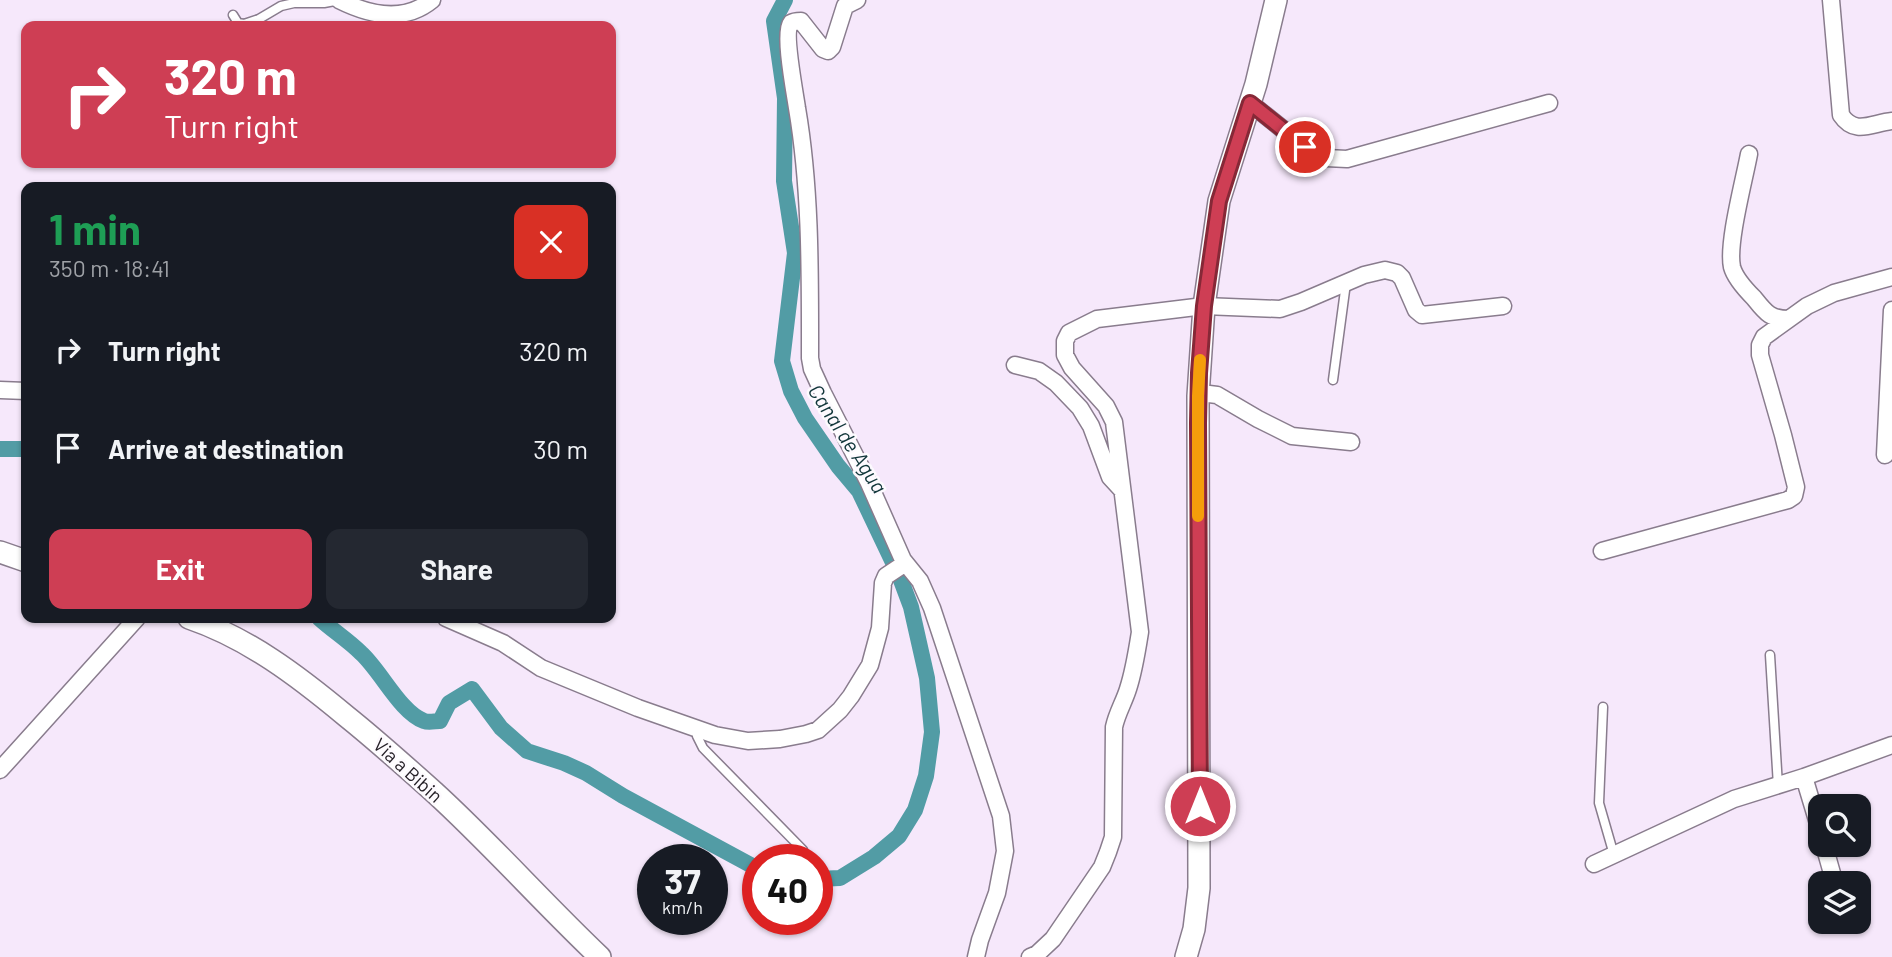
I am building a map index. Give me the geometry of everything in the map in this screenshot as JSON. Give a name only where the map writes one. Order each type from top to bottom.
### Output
[{"type":"street","points":[[340,0],[363,11],[384,15],[403,14],[432,0]]},
{"type":"street","points":[[857,0],[845,6],[832,47],[828,51],[823,49],[801,21],[793,22],[789,31],[789,60],[798,112],[806,196],[810,358],[822,393],[868,481],[896,568],[920,581],[932,608],[1001,816],[1005,850],[996,893],[976,957]]},
{"type":"street","points":[[1186,957],[1194,929],[1199,888],[1198,396],[1204,306],[1219,201],[1256,83],[1276,0]]},
{"type":"street","points":[[1831,0],[1841,115],[1847,124],[1857,128],[1892,121]]},
{"type":"street","points":[[1250,103],[1305,147],[1326,158],[1347,159],[1549,103]]},
{"type":"street","points":[[1749,155],[1733,237],[1733,270],[1768,315],[1789,319]]},
{"type":"street","points":[[1030,957],[1053,939],[1102,867],[1113,837],[1114,727],[1128,690],[1140,632],[1114,422],[1106,406],[1072,368],[1065,355],[1065,341],[1069,333],[1097,319],[1204,306],[1280,309],[1364,275],[1385,270],[1397,272],[1402,278],[1416,310],[1422,316],[1503,306]]},
{"type":"street","points":[[1602,551],[1788,500],[1794,496],[1796,487],[1760,355],[1760,345],[1764,337],[1807,306],[1834,293],[1892,276]]},
{"type":"street","points":[[1885,455],[1892,310]]},
{"type":"street","points":[[1015,365],[1039,371],[1056,383],[1080,408],[1091,426],[1110,477],[1122,490]]},
{"type":"street","points":[[0,390],[21,391]]},
{"type":"street","points":[[1198,396],[1217,395],[1292,436],[1351,442]]},
{"type":"street","points":[[0,552],[21,559]]},
{"type":"street","points":[[457,623],[503,643],[541,668],[638,708],[715,735],[748,741],[780,739],[818,730],[846,703],[870,665],[880,628],[883,583],[896,568]]},
{"type":"street","points":[[0,770],[132,623]]},
{"type":"street","name":"Via a Bibin","points":[[204,623],[258,651],[297,676],[366,733],[435,793],[600,957]]},
{"type":"street","points":[[1594,864],[1734,799],[1804,778],[1892,745]]},
{"type":"street","points":[[1804,778],[1809,794]]},
{"type":"lane","points":[[253,21],[281,6],[293,3],[340,0]]},
{"type":"lane","points":[[233,15],[237,21]]},
{"type":"lane","points":[[1333,380],[1346,283]]},
{"type":"lane","points":[[1770,654],[1778,786]]},
{"type":"lane","points":[[1603,707],[1599,803],[1614,855]]},
{"type":"lane","points":[[697,729],[697,736],[703,748],[797,844]]},
{"type":"waterway","name":"Canal de Agua","points":[[785,0],[774,21],[785,98],[784,181],[795,253],[782,361],[791,391],[805,418],[859,491],[899,575],[911,607],[927,678],[932,732],[926,776],[915,810],[899,836],[874,857],[840,878],[833,878]]},
{"type":"waterway","name":"Canal de Agua","points":[[0,449],[21,449]]},
{"type":"waterway","name":"Canal de Agua","points":[[325,623],[361,653],[415,716],[426,722],[440,721],[449,703],[472,689],[501,728],[527,751],[586,773],[742,860]]},
{"type":"slow traffic","points":[[1198,516],[1200,360]]},
{"type":"route","points":[[1200,806],[1198,396],[1204,306],[1219,201],[1250,103],[1305,147]]}]
